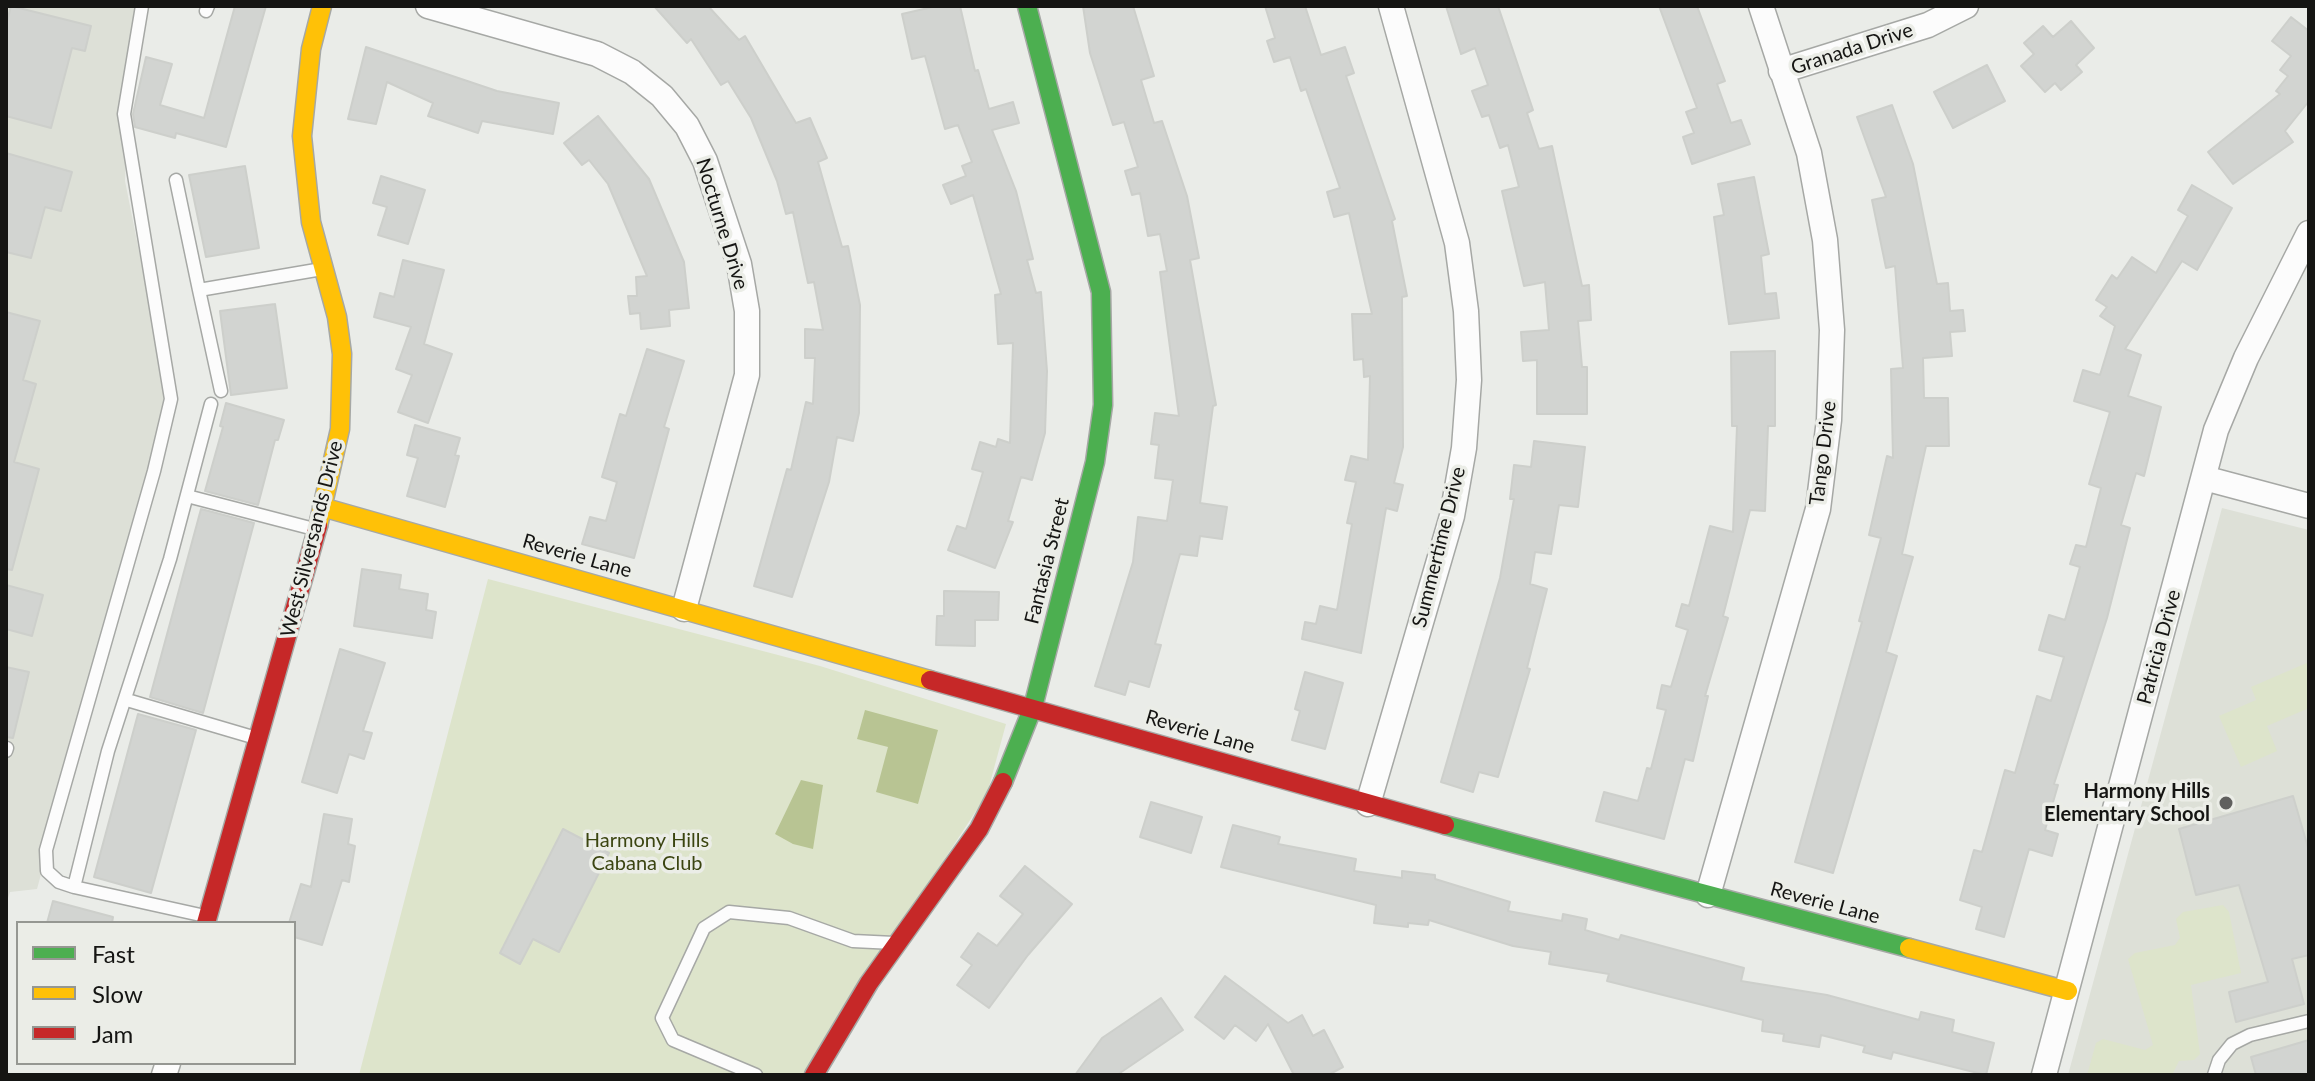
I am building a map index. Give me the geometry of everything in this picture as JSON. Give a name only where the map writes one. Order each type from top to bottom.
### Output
[{"type":"street","name":"West Silversands Drive","points":[[207,920],[334,465],[343,391],[337,317],[311,222],[302,136],[308,63],[322,6]]},
{"type":"street","name":"Nocturne Drive","points":[[428,6],[597,54],[632,72],[662,96],[687,126],[705,161],[739,264],[747,311],[748,365],[741,408],[684,609]]},
{"type":"street","name":"Fantasia Street","points":[[814,1075],[823,1056],[897,943],[979,829],[999,793],[1033,707],[1095,462],[1103,405],[1105,348],[1101,292],[1090,237],[1027,6]]},
{"type":"street","name":"Summertime Drive","points":[[1368,804],[1452,516],[1464,448],[1469,380],[1466,311],[1457,243],[1391,6]]},
{"type":"street","name":"Tango Drive","points":[[1708,895],[1818,509],[1829,420],[1832,330],[1825,240],[1809,153],[1761,6]]},
{"type":"street","name":"Granada Drive","points":[[1781,71],[1928,25],[1966,6]]},
{"type":"street","name":"Patricia Drive","points":[[2044,1075],[2216,430],[2246,358],[2309,233]]},
{"type":"street","points":[[2204,478],[2309,506]]},
{"type":"street","name":"Reverie Lane","points":[[322,507],[1368,804],[2068,991]]},
{"type":"lane","points":[[142,6],[124,114],[171,399],[154,471],[46,850],[47,871],[59,882],[74,887],[207,920]]},
{"type":"lane","points":[[176,180],[221,391]]},
{"type":"lane","points":[[199,290],[325,268]]},
{"type":"lane","points":[[74,887],[108,751],[127,700],[211,404]]},
{"type":"lane","points":[[187,496],[317,530]]},
{"type":"lane","points":[[127,700],[259,739]]},
{"type":"lane","points":[[756,1075],[673,1040],[662,1018],[704,928],[729,912],[789,918],[853,941],[897,943]]},
{"type":"lane","points":[[2214,1075],[2219,1060],[2232,1044],[2250,1035],[2309,1021]]},
{"type":"shaded area","points":[[6,6],[149,6],[128,103],[125,181],[169,402],[37,889],[10,892],[6,904]]},
{"type":"shaded area","name":"Harmony Hills Elementary School","points":[[2222,508],[2309,530],[2309,1075],[2068,1075]]},
{"type":"shaded area","points":[[865,710],[938,730],[918,804],[876,792],[888,747],[857,739]]},
{"type":"shaded area","points":[[801,780],[823,785],[813,849],[793,844],[775,834]]},
{"type":"green space","name":"Harmony Hills Cabana Club","points":[[488,579],[820,666],[1006,724],[987,794],[804,1075],[359,1075]]},
{"type":"green space","points":[[2309,662],[2309,708],[2267,726],[2277,751],[2241,767],[2219,716],[2256,700],[2251,687]]},
{"type":"green space","points":[[2223,905],[2229,912],[2241,973],[2191,985],[2200,1054],[2194,1060],[2179,1061],[2172,1075],[2087,1075],[2096,1043],[2103,1039],[2145,1050],[2153,1045],[2128,959],[2135,953],[2175,945],[2180,938],[2176,919],[2183,912]]},
{"type":"building","points":[[11,6],[91,26],[85,51],[72,48],[51,128],[6,116],[6,25]]},
{"type":"building","points":[[235,6],[266,6],[226,147],[176,133],[175,138],[135,127],[133,114],[146,57],[172,64],[160,105],[204,118]]},
{"type":"building","points":[[654,6],[708,6],[739,40],[745,36],[796,123],[810,118],[827,158],[818,162],[842,247],[848,246],[860,305],[859,413],[853,441],[837,437],[829,482],[792,597],[754,586],[787,469],[791,470],[806,402],[813,404],[815,358],[805,358],[805,329],[823,330],[814,282],[808,283],[793,212],[786,214],[777,181],[751,118],[728,81],[721,85],[691,39],[687,43]]},
{"type":"building","points":[[937,6],[960,6],[975,71],[978,70],[989,109],[1013,102],[1019,123],[992,130],[1016,191],[1033,259],[1027,260],[1036,293],[1041,292],[1047,371],[1045,433],[1032,480],[1021,477],[1008,521],[1013,522],[995,568],[948,550],[957,526],[966,529],[983,472],[972,469],[980,442],[996,447],[998,439],[1010,443],[1013,343],[998,344],[995,295],[1001,294],[973,195],[951,204],[943,185],[966,176],[962,166],[972,162],[958,125],[945,129],[925,56],[912,59],[902,14]]},
{"type":"building","points":[[1083,6],[1133,6],[1154,76],[1141,80],[1154,123],[1162,121],[1187,196],[1199,258],[1190,260],[1216,405],[1213,406],[1200,503],[1227,507],[1222,539],[1200,536],[1197,556],[1180,554],[1155,644],[1161,645],[1149,687],[1129,681],[1125,695],[1095,686],[1133,562],[1138,517],[1167,521],[1173,480],[1155,478],[1159,445],[1151,444],[1155,413],[1179,416],[1160,272],[1167,271],[1160,234],[1148,236],[1140,193],[1132,195],[1125,171],[1138,167],[1124,122],[1113,125],[1090,53]]},
{"type":"building","points":[[1265,6],[1305,6],[1321,55],[1345,47],[1354,73],[1346,76],[1395,219],[1392,221],[1407,296],[1402,297],[1403,447],[1394,483],[1403,485],[1397,511],[1386,508],[1361,653],[1302,639],[1305,622],[1316,624],[1320,606],[1337,610],[1352,524],[1347,523],[1356,482],[1345,480],[1351,456],[1368,460],[1370,376],[1364,377],[1363,359],[1354,360],[1352,314],[1372,314],[1349,213],[1334,217],[1327,192],[1340,188],[1306,89],[1301,91],[1290,57],[1274,62],[1267,41],[1275,38]]},
{"type":"building","points":[[1446,6],[1498,6],[1533,110],[1527,113],[1539,149],[1552,146],[1582,286],[1589,285],[1591,320],[1578,321],[1582,367],[1587,367],[1587,414],[1537,414],[1537,360],[1523,361],[1521,332],[1549,330],[1545,282],[1524,286],[1502,191],[1519,187],[1508,145],[1500,148],[1489,115],[1482,117],[1472,91],[1488,85],[1475,48],[1461,54]]},
{"type":"building","points":[[1659,6],[1697,6],[1725,81],[1717,84],[1731,123],[1741,120],[1750,144],[1692,164],[1683,137],[1694,133],[1686,112],[1697,108]]},
{"type":"building","points":[[2291,17],[2309,31],[2309,101],[2285,131],[2293,142],[2233,184],[2208,152],[2280,94],[2276,91],[2288,76],[2280,70],[2291,56],[2272,41]]},
{"type":"building","points":[[2071,21],[2094,48],[2076,65],[2082,72],[2061,90],[2055,83],[2045,92],[2021,66],[2034,54],[2024,43],[2043,26],[2053,37]]},
{"type":"building","points":[[366,47],[497,91],[559,103],[553,134],[482,121],[478,133],[428,116],[433,103],[387,82],[376,124],[348,119]]},
{"type":"building","points":[[1987,65],[2005,101],[1953,128],[1934,92]]},
{"type":"building","points":[[1892,105],[1913,164],[1937,284],[1948,283],[1950,311],[1963,310],[1965,331],[1950,332],[1952,356],[1923,358],[1924,398],[1948,398],[1949,446],[1926,446],[1902,554],[1913,557],[1886,652],[1897,656],[1833,873],[1795,862],[1862,622],[1859,621],[1881,538],[1869,535],[1887,456],[1893,458],[1891,369],[1903,368],[1895,266],[1886,268],[1872,200],[1886,197],[1857,117]]},
{"type":"building","points":[[598,116],[649,179],[684,262],[689,308],[669,310],[670,326],[641,329],[640,313],[630,314],[628,296],[637,296],[636,277],[647,276],[608,184],[589,160],[582,165],[564,143]]},
{"type":"building","points":[[6,153],[72,172],[61,211],[45,207],[31,258],[6,252]]},
{"type":"building","points":[[245,166],[259,248],[206,257],[189,175]]},
{"type":"building","points":[[381,176],[425,190],[408,244],[378,235],[387,207],[373,203]]},
{"type":"building","points":[[1754,177],[1769,254],[1761,256],[1765,294],[1776,293],[1779,318],[1729,324],[1714,217],[1724,215],[1718,184]]},
{"type":"building","points":[[2192,185],[2232,208],[2197,270],[2182,261],[2125,349],[2141,355],[2128,396],[2161,407],[2144,476],[2136,473],[2121,525],[2130,528],[2107,618],[2054,784],[2058,785],[2045,830],[2058,834],[2052,856],[2029,849],[2004,937],[1976,929],[1982,907],[1960,900],[1974,850],[1982,852],[2005,770],[2015,773],[2037,696],[2051,701],[2064,657],[2039,650],[2049,615],[2065,620],[2080,567],[2070,564],[2076,545],[2086,547],[2101,488],[2089,484],[2110,412],[2074,401],[2083,370],[2100,375],[2115,326],[2100,316],[2107,307],[2096,300],[2112,275],[2117,279],[2132,257],[2156,273],[2188,216],[2178,210]]},
{"type":"building","points":[[403,260],[444,270],[424,344],[452,354],[428,423],[398,412],[412,375],[396,369],[411,327],[374,317],[380,293],[394,297]]},
{"type":"building","points":[[275,304],[287,388],[231,395],[220,311]]},
{"type":"building","points":[[6,312],[40,321],[23,380],[36,384],[14,462],[39,469],[12,570],[6,569]]},
{"type":"building","points":[[647,349],[684,361],[664,427],[669,429],[634,558],[582,544],[590,517],[606,521],[617,482],[602,477],[620,414],[626,416]]},
{"type":"building","points":[[1775,351],[1775,426],[1768,426],[1765,511],[1750,510],[1723,616],[1728,618],[1705,696],[1708,696],[1693,761],[1685,759],[1664,839],[1596,821],[1604,792],[1638,801],[1647,768],[1651,769],[1666,710],[1657,708],[1662,685],[1671,687],[1688,630],[1676,626],[1682,604],[1689,606],[1710,526],[1733,532],[1737,426],[1732,426],[1731,352]]},
{"type":"building","points":[[226,403],[284,420],[278,440],[275,440],[258,505],[205,491],[223,427],[220,426]]},
{"type":"building","points":[[415,425],[460,438],[455,455],[459,456],[445,507],[407,496],[418,458],[407,455]]},
{"type":"building","points":[[1534,441],[1585,447],[1578,507],[1559,505],[1551,554],[1535,552],[1530,584],[1547,589],[1527,668],[1530,669],[1498,777],[1479,772],[1473,792],[1441,782],[1500,578],[1514,499],[1510,499],[1514,465],[1531,467]]},
{"type":"building","points":[[201,509],[254,523],[203,713],[150,697]]},
{"type":"building","points":[[362,569],[401,575],[399,589],[428,594],[426,610],[436,612],[432,638],[354,626]]},
{"type":"building","points":[[6,585],[43,595],[32,636],[6,629]]},
{"type":"building","points":[[944,591],[999,592],[998,620],[975,620],[975,646],[936,645],[937,616],[944,616]]},
{"type":"building","points":[[340,649],[385,663],[363,731],[372,733],[364,759],[349,754],[337,793],[302,782]]},
{"type":"building","points":[[6,667],[29,672],[13,738],[6,737]]},
{"type":"building","points":[[1305,672],[1343,683],[1325,749],[1292,740],[1300,711],[1295,709]]},
{"type":"building","points":[[138,714],[196,730],[151,893],[94,877]]},
{"type":"building","points":[[2293,796],[2309,851],[2309,955],[2292,959],[2304,1004],[2236,1022],[2229,992],[2268,982],[2239,885],[2196,895],[2179,829]]},
{"type":"building","points":[[1151,802],[1202,817],[1191,853],[1140,837]]},
{"type":"building","points":[[324,814],[352,819],[348,844],[355,846],[349,882],[342,880],[322,945],[296,938],[296,921],[290,921],[301,884],[311,887]]},
{"type":"building","points":[[1233,825],[1280,837],[1278,844],[1356,859],[1354,871],[1402,878],[1402,871],[1435,875],[1435,879],[1510,902],[1508,911],[1562,921],[1563,914],[1587,919],[1585,930],[1619,940],[1621,935],[1744,968],[1741,981],[1827,995],[1919,1020],[1921,1012],[1954,1020],[1952,1032],[1994,1043],[1986,1075],[1893,1052],[1891,1059],[1863,1052],[1865,1046],[1821,1035],[1819,1047],[1783,1041],[1784,1034],[1762,1031],[1763,1020],[1607,981],[1609,974],[1549,964],[1551,952],[1513,946],[1429,920],[1428,925],[1408,923],[1408,927],[1374,923],[1376,905],[1221,867]]},
{"type":"building","points":[[563,829],[609,853],[559,952],[533,939],[520,964],[500,953]]},
{"type":"building","points":[[1025,866],[1072,904],[1028,955],[989,1008],[957,985],[972,965],[961,957],[978,933],[997,946],[1023,914],[1000,896]]},
{"type":"building","points":[[53,901],[113,917],[112,921],[48,921]]},
{"type":"building","points":[[1225,976],[1288,1023],[1302,1015],[1313,1036],[1324,1030],[1343,1067],[1328,1075],[1294,1075],[1268,1024],[1256,1041],[1235,1025],[1224,1039],[1195,1017]]},
{"type":"building","points":[[1161,998],[1183,1030],[1117,1075],[1075,1075],[1102,1038]]},
{"type":"building","points":[[2309,1040],[2309,1075],[2256,1075],[2251,1057]]},
{"type":"traffic: fast","points":[[1003,782],[1033,707],[1095,462],[1103,405],[1101,292],[1027,6]]},
{"type":"traffic: fast","points":[[1445,825],[1909,948]]},
{"type":"traffic: slow","points":[[318,526],[340,429],[342,354],[337,317],[311,222],[302,136],[311,49],[322,6]]},
{"type":"traffic: slow","points":[[322,507],[930,680]]},
{"type":"traffic: slow","points":[[1909,948],[2068,991]]},
{"type":"traffic: jam","points":[[207,921],[318,526]]},
{"type":"traffic: jam","points":[[930,680],[1445,825]]},
{"type":"traffic: jam","points":[[814,1075],[869,983],[979,829],[1003,782]]},
{"type":"place","name":"Harmony Hills Elementary School","points":[[2226,803]]}]
